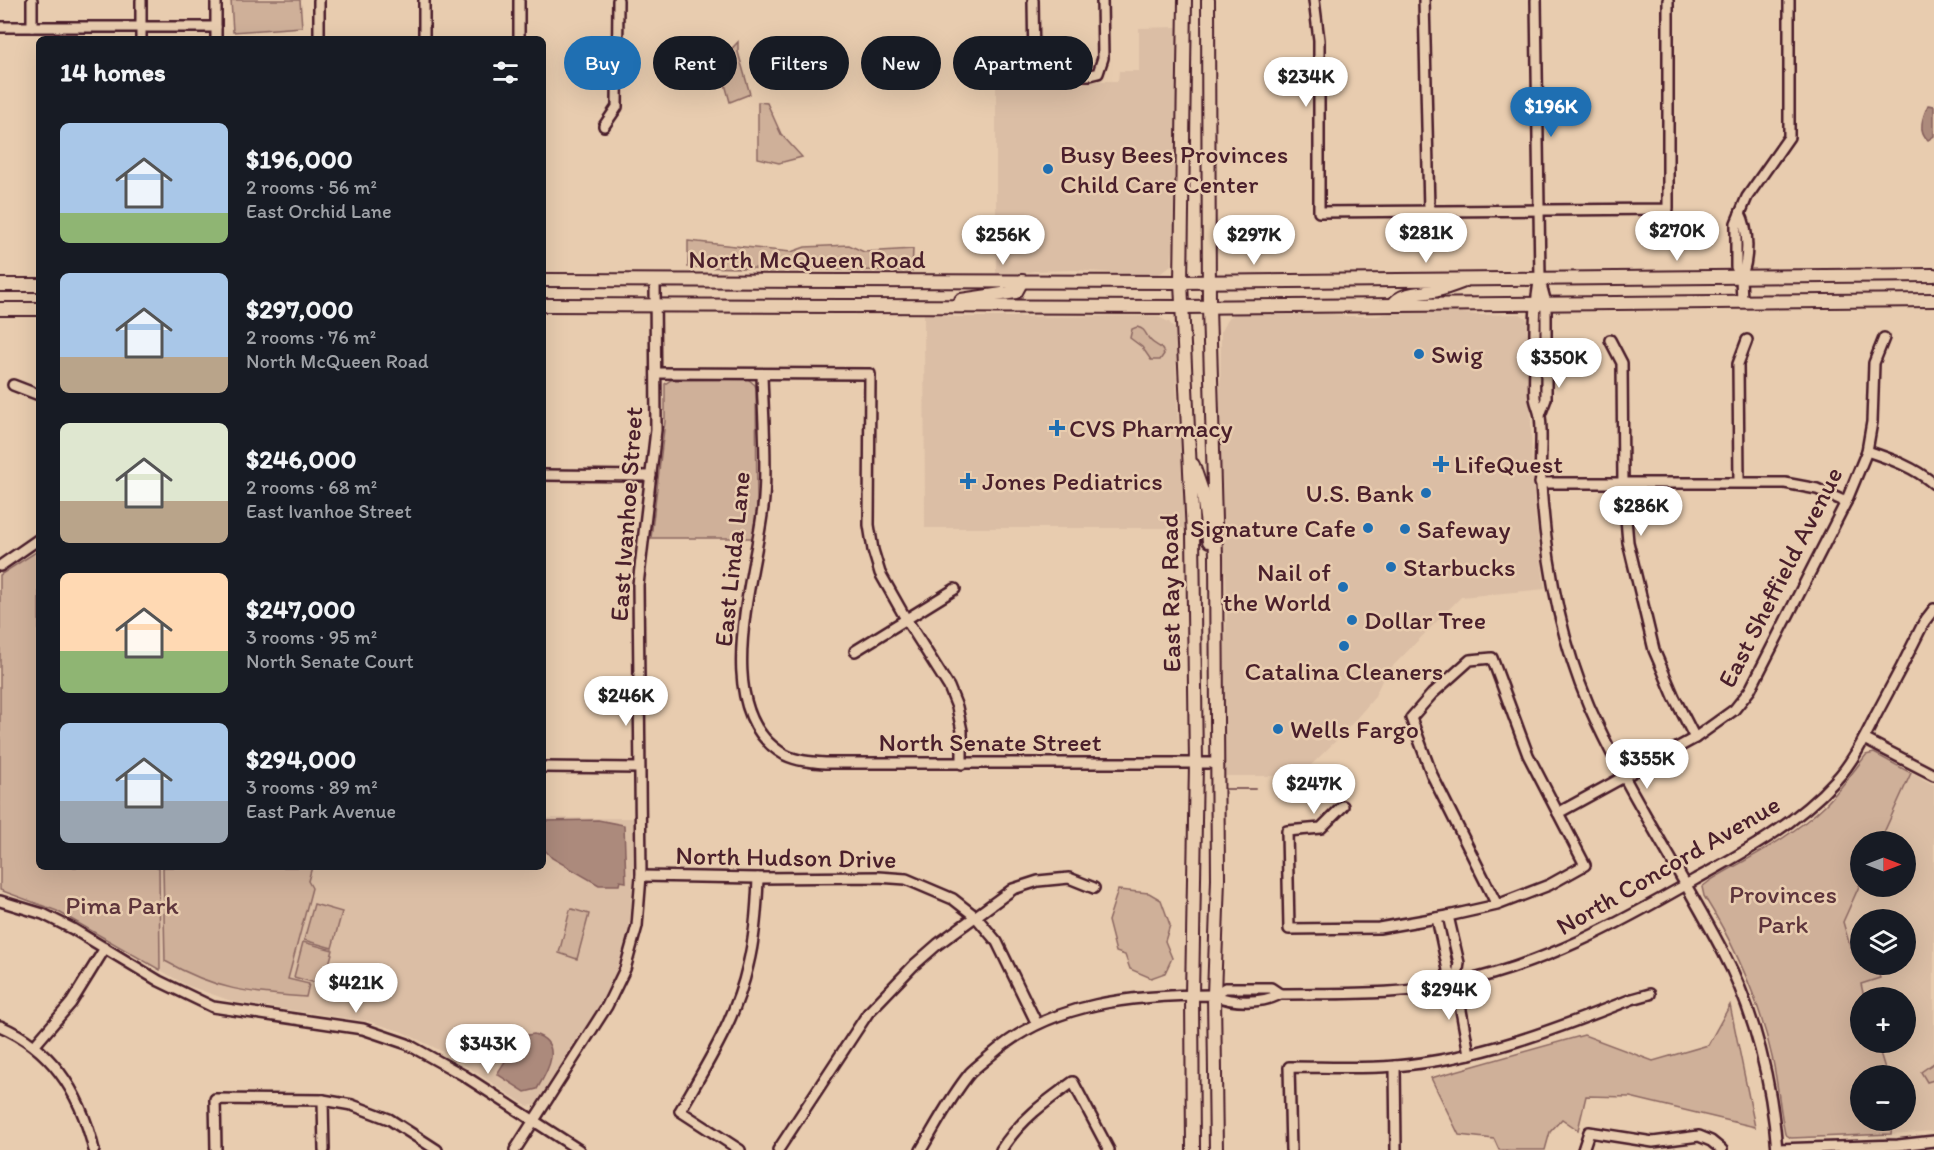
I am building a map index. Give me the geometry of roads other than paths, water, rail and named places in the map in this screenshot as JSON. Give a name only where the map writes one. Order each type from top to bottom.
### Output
[{"type":"main road","name":"East Ray Road","points":[[1185,0],[1181,282],[1189,454],[1196,763],[1191,995],[1193,1150]]},
{"type":"main road","name":"East Ray Road","points":[[1208,0],[1209,307],[1216,557],[1218,763],[1218,879],[1214,995],[1216,1150]]},
{"type":"main road","name":"North McQueen Road","points":[[546,280],[1209,282],[1934,275]]},
{"type":"main road","points":[[1393,305],[1404,296],[1440,290],[1471,279]]},
{"type":"main road","points":[[936,307],[962,300],[1016,292],[1022,281]]},
{"type":"main road","points":[[0,285],[36,285]]},
{"type":"main road","name":"North McQueen Road","points":[[546,305],[1182,308],[1934,300]]},
{"type":"main road","points":[[0,309],[36,309]]},
{"type":"main road","points":[[1189,454],[1203,494],[1209,548],[1212,555],[1216,557]]},
{"type":"street","points":[[32,0],[32,27]]},
{"type":"street","points":[[141,0],[141,36]]},
{"type":"street","points":[[216,0],[216,36]]},
{"type":"street","points":[[319,0],[319,36]]},
{"type":"street","points":[[424,0],[424,36]]},
{"type":"street","points":[[519,0],[519,36]]},
{"type":"street","points":[[604,126],[617,107],[618,0]]},
{"type":"street","points":[[1033,0],[1036,72],[1042,75],[1090,75],[1098,73],[1102,58],[1102,0]]},
{"type":"street","points":[[1314,0],[1319,40],[1319,212],[1668,209],[1668,0]]},
{"type":"street","points":[[1424,0],[1429,210]]},
{"type":"street","points":[[1536,0],[1540,303],[1535,399],[1540,415],[1540,483],[1545,540],[1553,588],[1569,652],[1589,706],[1625,777],[1725,956],[1744,1001],[1771,1098],[1777,1150],[1898,1147],[1934,1141]]},
{"type":"street","points":[[1742,302],[1741,277],[1736,267],[1736,223],[1747,197],[1789,137],[1789,0]]},
{"type":"street","points":[[0,27],[216,27]]},
{"type":"street","name":"East Ivanhoe Street","points":[[515,1150],[607,1006],[625,969],[637,926],[641,876],[638,585],[656,430],[656,280]]},
{"type":"street","name":"East Sheffield Avenue","points":[[1625,777],[1695,738],[1734,710],[1750,690],[1846,502],[1867,451],[1872,422],[1874,363],[1884,338]]},
{"type":"street","points":[[1610,340],[1622,363],[1623,484],[1628,542],[1654,650],[1674,698],[1695,738]]},
{"type":"street","points":[[1739,482],[1738,364],[1747,340]]},
{"type":"street","points":[[656,373],[870,374],[870,525],[873,550],[880,573],[906,620],[949,687],[957,706],[962,730],[962,764]]},
{"type":"street","name":"East Linda Lane","points":[[762,374],[764,497],[742,631],[742,660],[743,696],[750,715],[767,741]]},
{"type":"street","points":[[13,385],[36,394]]},
{"type":"street","points":[[1867,451],[1901,463],[1934,484]]},
{"type":"street","points":[[546,475],[651,476]]},
{"type":"street","points":[[1540,483],[1785,483],[1817,489],[1846,502]]},
{"type":"street","points":[[0,566],[36,541]]},
{"type":"street","points":[[855,651],[955,589]]},
{"type":"street","name":"North Concord Avenue","points":[[921,1150],[971,1073],[1003,1045],[1037,1024],[1068,1011],[1138,998],[1214,995],[1229,988],[1271,988],[1280,994],[1394,992],[1456,983],[1503,971],[1553,954],[1611,927],[1759,844],[1798,816],[1838,779],[1864,739],[1924,622],[1934,609]]},
{"type":"street","points":[[1343,806],[1321,828],[1287,831],[1289,928],[1379,928],[1448,916],[1497,905],[1549,885],[1585,865],[1528,755],[1492,658],[1470,660],[1432,694],[1411,718],[1432,776],[1497,905]]},
{"type":"street","points":[[1864,739],[1934,776]]},
{"type":"street","name":"North Senate Street","points":[[767,741],[785,755],[803,761],[825,763],[1218,763]]},
{"type":"street","points":[[546,767],[639,768]]},
{"type":"street","points":[[1558,813],[1625,777]]},
{"type":"street","name":"North Hudson Drive","points":[[641,876],[906,879],[953,899],[976,917],[997,942],[1037,1024]]},
{"type":"street","points":[[740,1150],[680,1111],[720,1042],[737,1003],[748,965],[756,924],[758,878]]},
{"type":"street","points":[[778,1150],[868,1014],[914,965],[938,944],[1013,889],[1038,881],[1069,878],[1094,888]]},
{"type":"street","points":[[0,901],[43,914],[166,984],[213,1007],[363,1029],[400,1041],[433,1057],[579,1150]]},
{"type":"street","points":[[1448,916],[1459,963],[1456,983],[1470,1054]]},
{"type":"street","points":[[1437,918],[1448,970],[1456,983]]},
{"type":"street","points":[[35,1045],[71,1003],[105,948]]},
{"type":"street","points":[[1291,1150],[1289,1067],[1395,1066],[1470,1054],[1526,1040],[1650,994]]},
{"type":"street","points":[[0,1026],[35,1045],[57,1069],[75,1094],[94,1150]]},
{"type":"street","points":[[1395,1066],[1396,1150]]},
{"type":"street","points":[[1001,1150],[1012,1132],[1036,1108],[1073,1082],[1109,1150]]},
{"type":"street","points":[[216,1150],[215,1099],[323,1100],[352,1105],[389,1119],[438,1150]]},
{"type":"street","points":[[323,1100],[324,1150]]},
{"type":"street","points":[[1583,1150],[1589,1132],[1653,1142],[1699,1136],[1711,1141],[1722,1150]]},
{"type":"waterway","points":[[1223,789],[1255,789]]},
{"type":"place","name":"Busy Bees Provinces Child Care Center","points":[[1048,169]]},
{"type":"place","name":"Swig","points":[[1419,354]]},
{"type":"place","name":"CVS Pharmacy","points":[[1057,428]]},
{"type":"place","name":"LifeQuest","points":[[1441,464]]},
{"type":"place","name":"Jones Pediatrics","points":[[968,481]]},
{"type":"place","name":"U.S. Bank","points":[[1426,493]]},
{"type":"place","name":"Signature Cafe","points":[[1368,528]]},
{"type":"place","name":"Safeway","points":[[1405,529]]},
{"type":"place","name":"Starbucks","points":[[1391,567]]},
{"type":"place","name":"Nail of the World","points":[[1343,587]]},
{"type":"place","name":"Dollar Tree","points":[[1352,620]]},
{"type":"place","name":"Catalina Cleaners","points":[[1344,646]]},
{"type":"place","name":"Wells Fargo","points":[[1278,729]]},
{"type":"park label","name":"Pima Park","points":[[122,905]]},
{"type":"park label","name":"Provinces Park","points":[[1783,909]]}]
